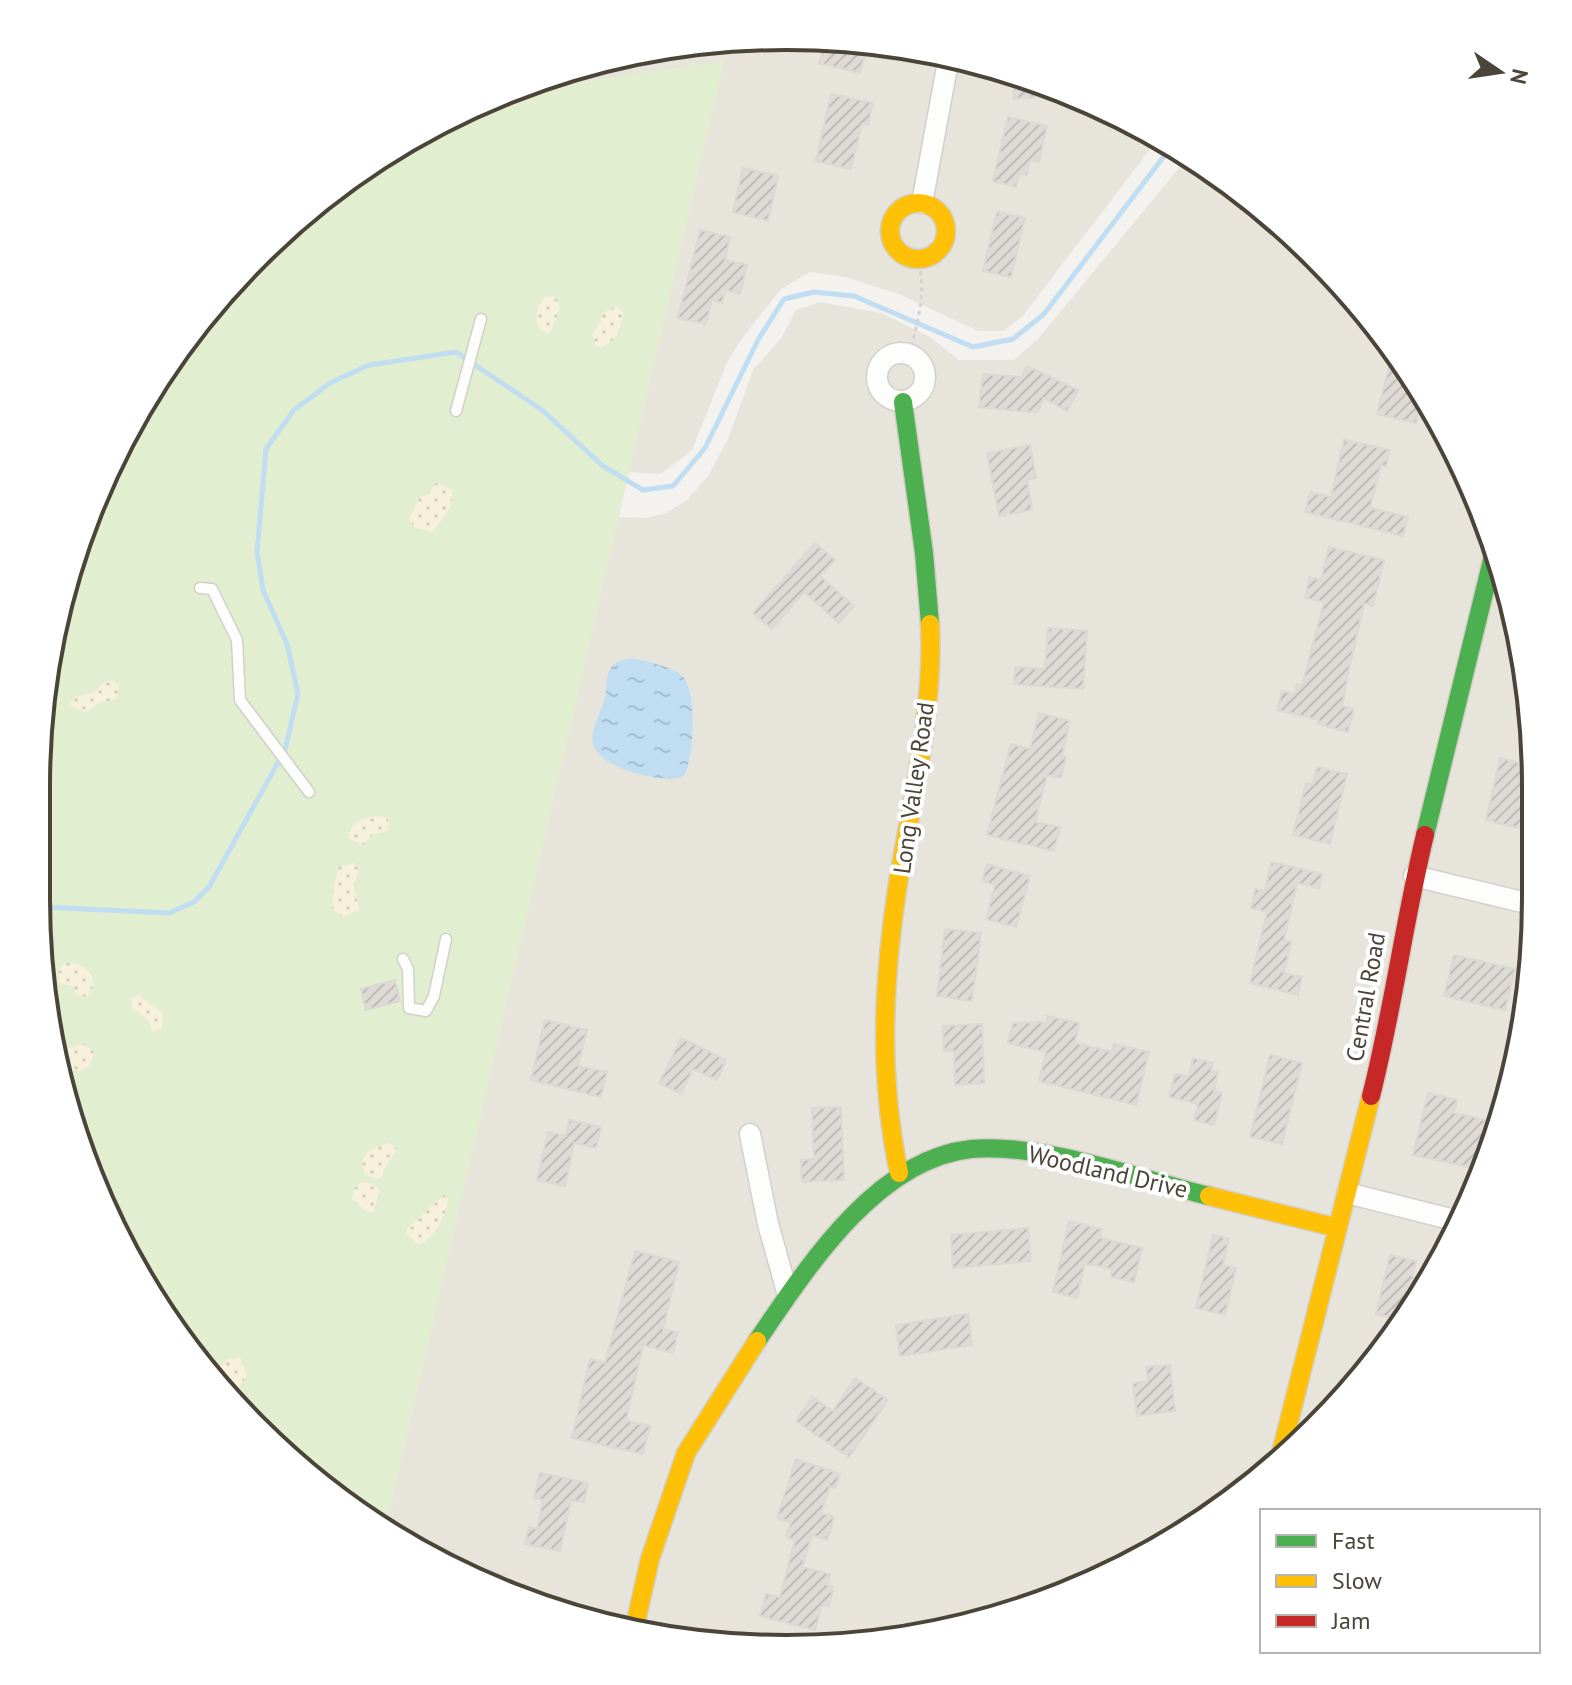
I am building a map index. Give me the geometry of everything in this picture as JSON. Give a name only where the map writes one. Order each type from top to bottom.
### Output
[{"type":"street","points":[[922,203],[947,68]]},
{"type":"street","points":[[922,203],[938,211],[946,228],[941,246],[927,257],[917,259],[897,249],[890,231],[892,222],[903,207],[922,203]]},
{"type":"street","points":[[911,347],[922,364],[925,381],[918,395],[903,402],[882,393],[877,378],[887,357],[911,347]]},
{"type":"street","name":"Long Valley Road","points":[[899,1173],[890,1140],[886,1103],[884,1003],[929,671],[923,564],[903,402]]},
{"type":"street","name":"Central Road","points":[[1284,1439],[1388,1029],[1414,876],[1489,571]]},
{"type":"street","points":[[1414,876],[1522,902]]},
{"type":"street","points":[[750,1134],[768,1224],[788,1295]]},
{"type":"street","name":"Woodland Drive","points":[[636,1620],[650,1559],[686,1453],[732,1375],[761,1339],[788,1295],[848,1220],[899,1173],[934,1158],[972,1149],[1041,1154],[1338,1228]]},
{"type":"street","points":[[1347,1193],[1450,1216]]},
{"type":"lane","points":[[456,411],[481,319]]},
{"type":"lane","points":[[200,588],[212,589],[237,640],[240,700],[309,792]]},
{"type":"lane","points":[[403,959],[408,969],[409,1008],[426,1011],[434,996],[446,939]]},
{"type":"path","points":[[911,347],[923,294],[923,276],[917,259]]},
{"type":"shaded area","points":[[786,50],[834,52],[930,64],[1023,89],[1112,126],[1151,148],[1022,317],[1003,331],[978,331],[899,294],[845,277],[810,272],[781,289],[740,341],[726,365],[692,450],[661,474],[629,472],[512,103],[596,75],[690,56]]},
{"type":"shaded area","points":[[1181,165],[1234,202],[1271,233],[1339,301],[1398,377],[1446,460],[1483,549],[1508,642],[1516,690],[1522,786],[1522,899],[1516,995],[1497,1089],[1466,1181],[1446,1225],[1398,1308],[1370,1347],[1306,1419],[1234,1483],[1195,1511],[1112,1559],[1068,1579],[1023,1596],[930,1621],[882,1629],[786,1635],[690,1629],[642,1621],[549,1596],[504,1579],[460,1559],[388,1518],[617,517],[646,518],[666,513],[686,501],[708,476],[728,439],[753,370],[782,337],[796,310],[820,302],[881,313],[930,337],[959,360],[1014,360],[1038,339]]},
{"type":"green space","points":[[724,61],[388,1518],[338,1483],[301,1452],[233,1384],[202,1347],[149,1267],[106,1181],[75,1089],[56,995],[50,899],[50,786],[56,690],[64,642],[89,549],[126,460],[174,377],[233,301],[301,233],[377,174],[460,126],[504,106],[568,83]]},
{"type":"sand","points":[[545,296],[556,297],[560,307],[550,334],[541,331],[536,322],[538,307]]},
{"type":"sand","points":[[617,306],[624,314],[617,336],[604,347],[596,346],[592,334],[601,321],[601,314]]},
{"type":"sand","points":[[436,483],[453,490],[450,508],[433,532],[414,527],[409,519],[420,497],[427,495]]},
{"type":"sand","points":[[106,681],[114,681],[119,686],[116,699],[99,703],[86,712],[70,706],[73,698],[94,692]]},
{"type":"sand","points":[[380,816],[388,818],[388,831],[373,834],[363,845],[349,838],[352,828],[359,821]]},
{"type":"sand","points":[[353,863],[359,867],[354,887],[359,910],[343,917],[333,910],[334,888],[338,867]]},
{"type":"sand","points":[[64,963],[78,964],[91,973],[94,984],[87,997],[76,994],[73,986],[59,983],[59,970]]},
{"type":"sand","points":[[138,995],[163,1013],[162,1029],[152,1032],[149,1020],[132,1008],[132,998]]},
{"type":"sand","points":[[84,1044],[95,1052],[89,1066],[80,1071],[71,1071],[65,1047]]},
{"type":"sand","points":[[389,1143],[397,1149],[383,1176],[379,1179],[366,1175],[364,1157]]},
{"type":"sand","points":[[363,1181],[375,1185],[380,1191],[373,1212],[364,1210],[352,1199],[354,1189]]},
{"type":"sand","points":[[444,1195],[449,1199],[442,1219],[429,1238],[418,1245],[406,1233],[407,1229]]},
{"type":"sand","points":[[240,1357],[247,1376],[238,1389],[219,1367],[227,1360]]},
{"type":"water","points":[[632,658],[669,668],[685,680],[690,692],[693,723],[684,776],[662,778],[635,773],[609,762],[594,747],[594,727],[605,700],[609,672],[612,666]]},
{"type":"building","points":[[822,52],[865,55],[860,73],[819,63]]},
{"type":"building","points":[[1013,86],[1044,97],[1014,99]]},
{"type":"building","points":[[831,94],[873,103],[868,125],[862,124],[851,169],[816,161]]},
{"type":"building","points":[[1008,117],[1047,126],[1039,162],[1030,160],[1027,175],[1019,173],[1016,187],[993,181]]},
{"type":"building","points":[[743,168],[778,176],[768,221],[733,212]]},
{"type":"building","points":[[997,212],[1025,218],[1011,277],[983,271]]},
{"type":"building","points":[[700,230],[730,237],[725,260],[747,265],[740,294],[725,290],[722,303],[712,300],[706,324],[678,318]]},
{"type":"building","points":[[1389,365],[1419,411],[1416,423],[1377,414]]},
{"type":"building","points":[[1027,366],[1078,390],[1067,411],[1044,398],[1037,413],[979,407],[983,374],[1021,377]]},
{"type":"building","points":[[1344,440],[1390,450],[1386,467],[1381,465],[1370,508],[1408,517],[1403,536],[1305,512],[1310,492],[1331,497]]},
{"type":"building","points":[[1030,445],[1036,478],[1027,480],[1032,510],[999,516],[987,453]]},
{"type":"building","points":[[815,543],[835,560],[820,576],[854,606],[839,623],[804,592],[772,629],[753,613]]},
{"type":"building","points":[[1329,547],[1384,560],[1373,606],[1364,604],[1351,660],[1342,706],[1354,709],[1348,732],[1318,724],[1319,720],[1277,710],[1282,691],[1295,694],[1297,684],[1302,686],[1324,602],[1305,598],[1310,577],[1321,580]]},
{"type":"building","points":[[1048,628],[1087,631],[1083,689],[1014,684],[1015,667],[1045,669]]},
{"type":"building","points":[[1039,713],[1070,721],[1062,756],[1066,757],[1061,778],[1047,775],[1035,822],[1060,827],[1054,851],[987,835],[1011,744],[1030,749]]},
{"type":"building","points":[[1500,758],[1521,763],[1522,829],[1486,820]]},
{"type":"building","points":[[1317,767],[1347,774],[1330,844],[1293,835],[1306,783],[1313,785]]},
{"type":"building","points":[[1271,862],[1322,874],[1319,888],[1297,883],[1284,940],[1291,942],[1284,973],[1302,977],[1298,995],[1250,983],[1267,912],[1251,908],[1255,889],[1265,891]]},
{"type":"building","points":[[987,864],[1030,876],[1016,927],[986,919],[995,885],[982,881]]},
{"type":"building","points":[[945,929],[981,933],[972,1001],[937,996]]},
{"type":"building","points":[[1454,955],[1515,969],[1505,1010],[1444,996]]},
{"type":"building","points":[[395,980],[400,1001],[366,1010],[361,989]]},
{"type":"building","points":[[1047,1016],[1079,1023],[1075,1043],[1112,1052],[1114,1044],[1149,1052],[1136,1105],[1039,1081],[1046,1052],[1008,1043],[1013,1023],[1047,1022]]},
{"type":"building","points":[[545,1020],[587,1030],[578,1066],[607,1072],[601,1097],[531,1080]]},
{"type":"building","points":[[982,1024],[984,1083],[955,1085],[954,1051],[944,1051],[943,1026]]},
{"type":"building","points":[[681,1038],[726,1060],[717,1080],[693,1069],[681,1094],[659,1083]]},
{"type":"building","points":[[1270,1055],[1302,1063],[1282,1144],[1250,1137]]},
{"type":"building","points":[[1193,1058],[1213,1063],[1211,1071],[1218,1072],[1214,1091],[1222,1093],[1214,1125],[1194,1120],[1198,1104],[1169,1097],[1175,1074],[1189,1077]]},
{"type":"building","points":[[1428,1093],[1457,1100],[1454,1113],[1486,1120],[1471,1167],[1413,1155]]},
{"type":"building","points":[[841,1107],[844,1180],[802,1182],[801,1160],[814,1159],[812,1108]]},
{"type":"building","points":[[569,1120],[601,1127],[596,1148],[574,1143],[565,1186],[537,1180],[548,1132],[566,1136]]},
{"type":"building","points":[[1069,1221],[1102,1229],[1100,1238],[1142,1248],[1134,1282],[1111,1277],[1112,1269],[1085,1263],[1077,1298],[1053,1292]]},
{"type":"building","points":[[1028,1228],[1031,1261],[953,1268],[951,1235]]},
{"type":"building","points":[[1213,1235],[1229,1238],[1223,1265],[1236,1268],[1225,1315],[1196,1308]]},
{"type":"building","points":[[635,1251],[679,1262],[663,1329],[678,1332],[673,1353],[643,1345],[626,1421],[650,1426],[643,1454],[572,1438],[590,1359],[605,1363]]},
{"type":"building","points":[[1390,1255],[1416,1261],[1412,1276],[1417,1277],[1391,1318],[1376,1314]]},
{"type":"building","points":[[968,1314],[972,1345],[900,1356],[896,1325]]},
{"type":"building","points":[[1170,1365],[1175,1411],[1137,1416],[1133,1383],[1148,1381],[1146,1367]]},
{"type":"building","points":[[855,1378],[888,1400],[849,1457],[796,1421],[812,1397],[833,1411]]},
{"type":"building","points":[[796,1459],[840,1474],[835,1488],[830,1486],[821,1513],[834,1517],[827,1540],[812,1535],[802,1567],[830,1574],[827,1585],[833,1587],[829,1607],[822,1605],[815,1630],[760,1616],[766,1594],[780,1597],[795,1540],[786,1537],[791,1522],[777,1518]]},
{"type":"building","points":[[540,1473],[588,1483],[584,1502],[571,1500],[560,1551],[525,1544],[529,1527],[537,1529],[543,1500],[534,1498]]},
{"type":"building","points":[[482,1569],[504,1575],[503,1579]]},
{"type":"waterway","points":[[50,907],[169,913],[194,902],[209,887],[285,750],[298,694],[287,644],[263,590],[257,552],[266,449],[294,410],[330,383],[369,365],[456,352],[542,410],[603,466],[643,490],[673,486],[705,448],[758,340],[784,299],[814,292],[854,296],[973,347],[1013,339],[1044,314],[1165,155]]},
{"type":"traffic: fast","points":[[903,402],[924,553],[930,624]]},
{"type":"traffic: fast","points":[[1425,835],[1489,571]]},
{"type":"traffic: fast","points":[[757,1341],[821,1251],[847,1222],[874,1195],[904,1173],[937,1157],[971,1149],[1027,1151],[1058,1156],[1209,1196]]},
{"type":"traffic: slow","points":[[918,203],[938,211],[946,231],[938,251],[918,259],[898,251],[890,231],[898,211],[918,203]]},
{"type":"traffic: slow","points":[[899,1173],[888,1099],[886,989],[899,877],[926,720],[930,624]]},
{"type":"traffic: slow","points":[[1284,1439],[1371,1096]]},
{"type":"traffic: slow","points":[[1209,1196],[1338,1228]]},
{"type":"traffic: slow","points":[[636,1620],[650,1559],[686,1453],[757,1341]]},
{"type":"traffic: jam","points":[[1371,1096],[1425,835]]}]
